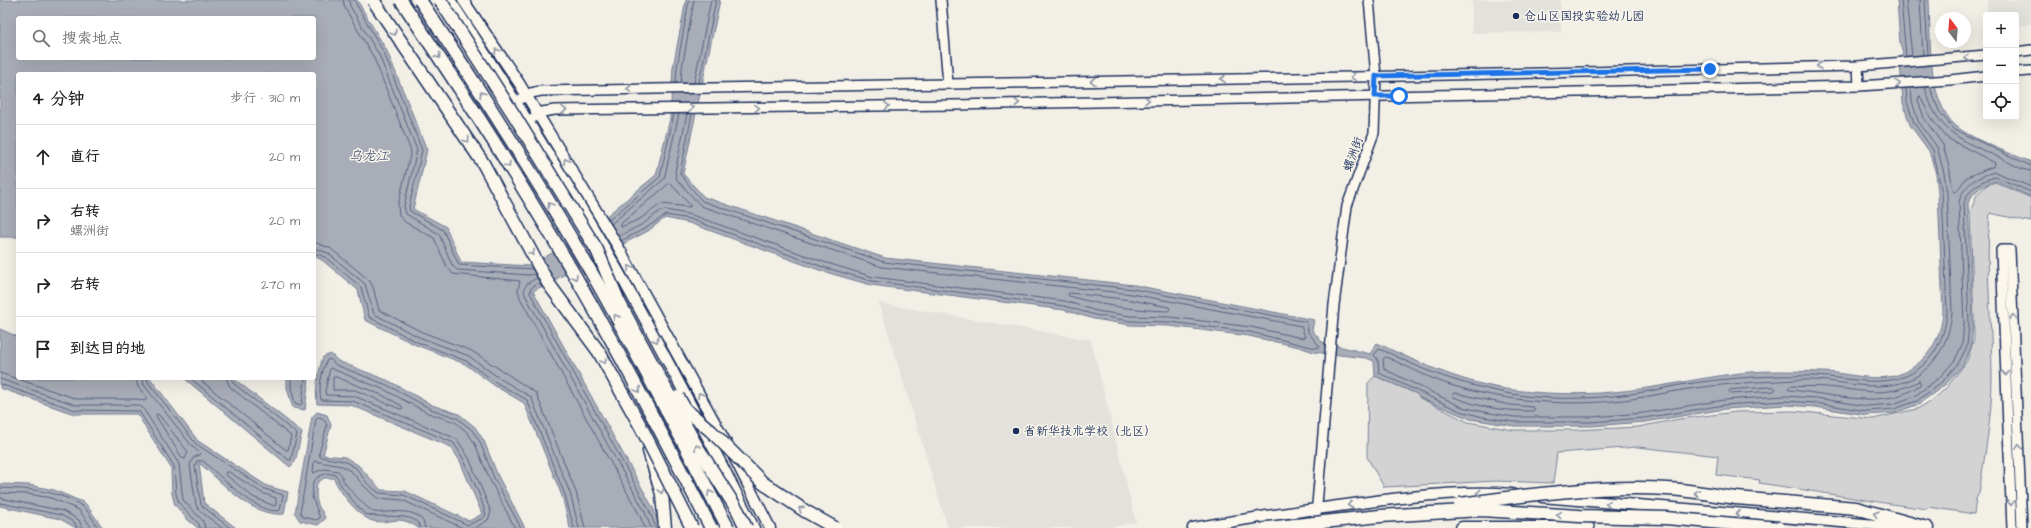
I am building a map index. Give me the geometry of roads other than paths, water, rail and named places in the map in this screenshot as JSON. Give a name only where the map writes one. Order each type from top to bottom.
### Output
[{"type":"highway","points":[[373,0],[483,163],[548,283],[599,352],[640,427],[692,528]]},
{"type":"highway","points":[[401,0],[477,114],[537,211],[636,385],[711,528]]},
{"type":"highway","points":[[420,0],[488,103],[597,282],[647,372],[728,528]]},
{"type":"highway","points":[[440,0],[514,115],[597,250],[619,302],[696,445],[738,510],[746,528]]},
{"type":"highway","points":[[648,355],[685,408],[711,431],[754,475],[786,500],[836,528]]},
{"type":"highway","points":[[640,427],[649,449],[662,494],[666,528]]},
{"type":"highway","points":[[1415,514],[1441,507],[1513,497],[1605,490],[1666,489],[1736,498],[1856,508],[1927,528]]},
{"type":"highway","points":[[1266,528],[1380,516],[1481,510],[1579,516],[1666,518],[1779,528]]},
{"type":"highway","points":[[1462,528],[1588,528]]},
{"type":"main road","points":[[450,0],[528,121],[610,257],[689,400],[754,528]]},
{"type":"main road","points":[[463,0],[527,96],[620,250],[749,486],[770,528]]},
{"type":"main road","points":[[1193,528],[1318,508],[1408,498],[1491,492],[1614,504],[1916,528]]},
{"type":"street","points":[[941,0],[948,84]]},
{"type":"street","name":"螺洲街","points":[[1315,528],[1318,508],[1333,314],[1346,206],[1374,133],[1376,76],[1369,0]]},
{"type":"street","points":[[2019,52],[2031,50]]},
{"type":"street","points":[[516,102],[540,91],[1858,66],[1947,60],[1983,55]]},
{"type":"street","points":[[1858,66],[1859,86]]},
{"type":"street","points":[[2019,72],[2031,70]]},
{"type":"street","points":[[528,121],[538,114],[549,110],[1859,86],[1983,76]]},
{"type":"street","points":[[2012,528],[2001,250],[2010,250],[2022,528]]},
{"type":"water","name":"乌龙江","points":[[0,0],[357,0],[387,51],[427,150],[413,209],[446,227],[461,262],[530,266],[586,233],[656,175],[670,119],[673,67],[686,0],[720,0],[683,174],[704,197],[885,258],[1134,285],[1314,320],[1312,330],[1322,342],[1370,354],[1377,343],[1427,366],[1478,383],[1513,390],[1562,394],[1628,391],[1724,375],[1760,371],[1831,372],[1872,378],[1893,376],[1912,368],[1926,356],[1936,340],[1942,322],[1943,312],[1938,193],[1936,174],[1929,151],[1910,125],[1903,103],[1900,62],[1903,53],[1900,43],[1897,0],[1929,0],[1932,67],[1939,100],[1946,114],[1956,126],[1963,131],[1992,146],[2031,162],[2031,197],[1996,181],[1979,189],[1968,203],[1973,324],[1971,347],[1963,365],[1946,384],[1919,404],[1895,413],[1867,415],[1815,407],[1785,405],[1725,409],[1645,422],[1591,426],[1514,426],[1470,419],[1420,398],[1417,394],[1375,376],[1374,361],[1366,358],[1314,352],[1299,347],[1249,336],[1169,326],[1130,325],[1094,319],[1064,310],[871,285],[822,271],[689,223],[665,218],[648,231],[533,291],[653,508],[661,528],[570,528],[562,496],[524,403],[495,386],[465,364],[416,345],[365,320],[358,290],[322,260],[316,257],[316,72],[16,72],[16,237],[0,237]]},
{"type":"water","points":[[0,329],[16,336],[16,380],[152,380],[198,441],[267,486],[288,492],[284,514],[260,510],[249,504],[228,489],[199,463],[204,503],[236,528],[198,528],[188,520],[175,505],[172,494],[171,468],[137,414],[74,414],[0,388]]},
{"type":"water","points":[[331,354],[338,361],[389,381],[432,405],[459,414],[475,427],[484,441],[498,476],[525,528],[418,528],[400,520],[379,522],[373,521],[356,510],[340,490],[334,478],[324,478],[317,483],[317,501],[325,519],[318,525],[300,521],[295,513],[312,417],[317,412],[327,415],[331,425],[323,455],[345,457],[358,465],[381,490],[405,491],[469,521],[482,514],[460,461],[451,447],[351,405],[317,404],[318,374],[321,363],[323,357]]},
{"type":"water","points":[[186,380],[236,380],[302,432],[295,462],[290,467]]},
{"type":"water","points":[[287,380],[309,380],[305,410],[293,408],[287,388]]},
{"type":"water","points":[[0,484],[29,485],[54,490],[85,503],[103,528],[76,528],[60,519],[0,506]]},
{"type":"place","name":"仓山区国投实验幼儿园","points":[[1516,16]]},
{"type":"place","name":"省新华技术学校（北区）","points":[[1016,431]]}]
